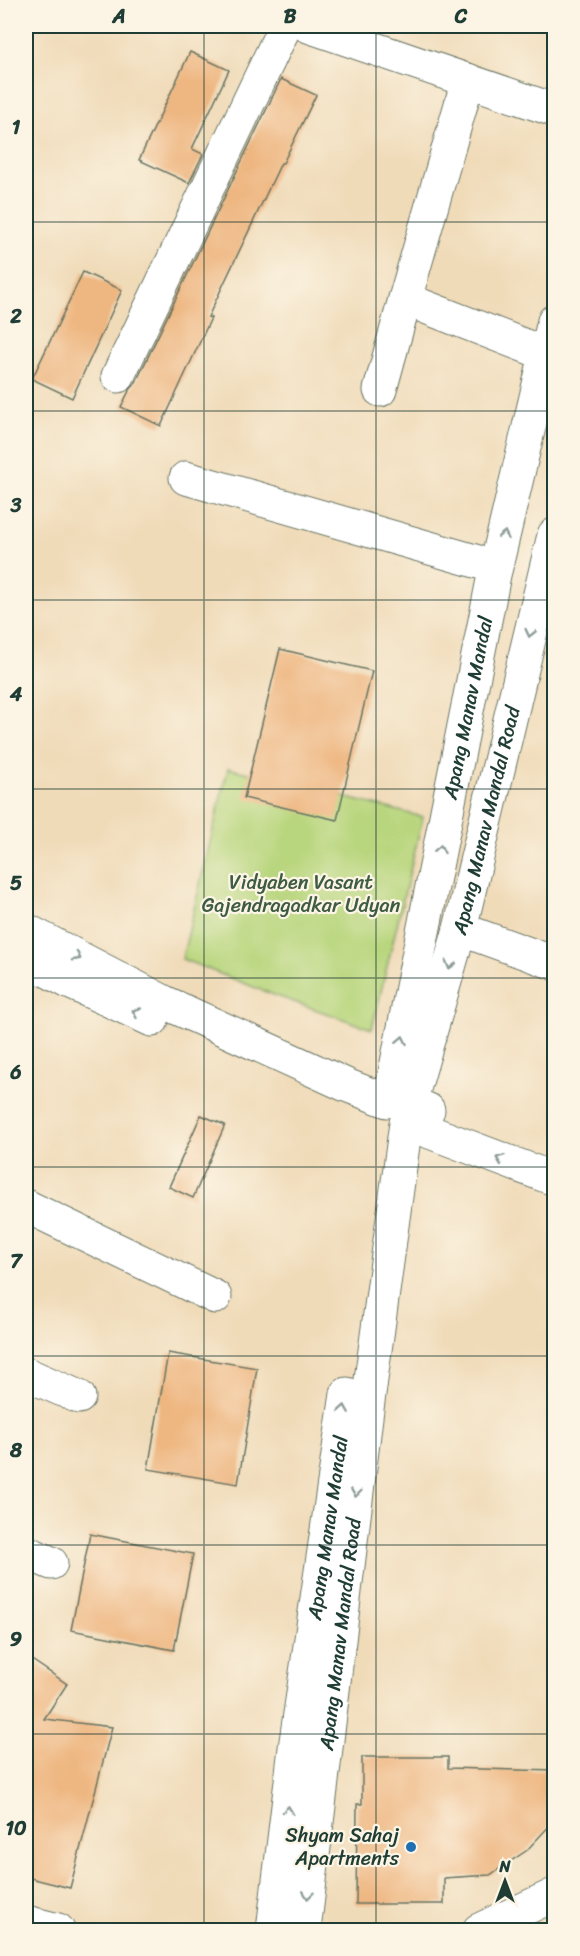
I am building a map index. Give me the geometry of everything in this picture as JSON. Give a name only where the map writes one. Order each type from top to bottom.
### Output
[{"type":"street","points":[[118,376],[285,26]]},
{"type":"street","points":[[308,26],[555,110]]},
{"type":"street","points":[[380,390],[468,80]]},
{"type":"street","points":[[405,299],[546,354]]},
{"type":"street","name":"Apang Manav Mandal","points":[[273,1930],[334,1477],[394,1111],[495,571],[555,321]]},
{"type":"street","points":[[186,478],[541,587]]},
{"type":"street","name":"Apang Manav Mandal Road","points":[[304,1930],[367,1409],[394,1111],[460,929],[555,536]]},
{"type":"street","points":[[460,929],[555,963]]},
{"type":"street","points":[[26,930],[164,1002],[346,1085],[394,1111],[555,1179]]},
{"type":"street","points":[[26,959],[67,981],[338,1100],[394,1111],[555,1155]]},
{"type":"street","points":[[26,1206],[215,1297]]},
{"type":"street","points":[[26,1374],[79,1397]]},
{"type":"street","points":[[479,1930],[555,1895]]},
{"type":"street","points":[[26,1922],[58,1930]]},
{"type":"green space","name":"Vidyaben Vasant Gajendragadkar Udyan","points":[[228,768],[423,817],[372,1029],[274,995],[182,959]]},
{"type":"building","points":[[190,52],[229,70],[192,149],[203,154],[189,183],[139,160]]},
{"type":"building","points":[[281,79],[316,95],[208,317],[211,318],[161,426],[121,407],[135,384]]},
{"type":"building","points":[[83,272],[122,290],[72,398],[32,379]]},
{"type":"building","points":[[280,649],[372,671],[337,820],[244,798]]},
{"type":"building","points":[[201,1115],[225,1125],[193,1198],[169,1187]]},
{"type":"building","points":[[168,1353],[257,1368],[238,1484],[148,1469]]},
{"type":"building","points":[[90,1534],[193,1554],[174,1650],[71,1630]]},
{"type":"building","points":[[26,1656],[67,1684],[44,1719],[112,1727],[70,1888],[26,1877]]},
{"type":"building","points":[[362,1757],[448,1757],[448,1768],[555,1771],[555,1820],[526,1851],[490,1875],[444,1878],[444,1904],[356,1904],[357,1804],[362,1804]]},
{"type":"place","name":"Shyam Sahaj Apartments","points":[[411,1847]]}]
